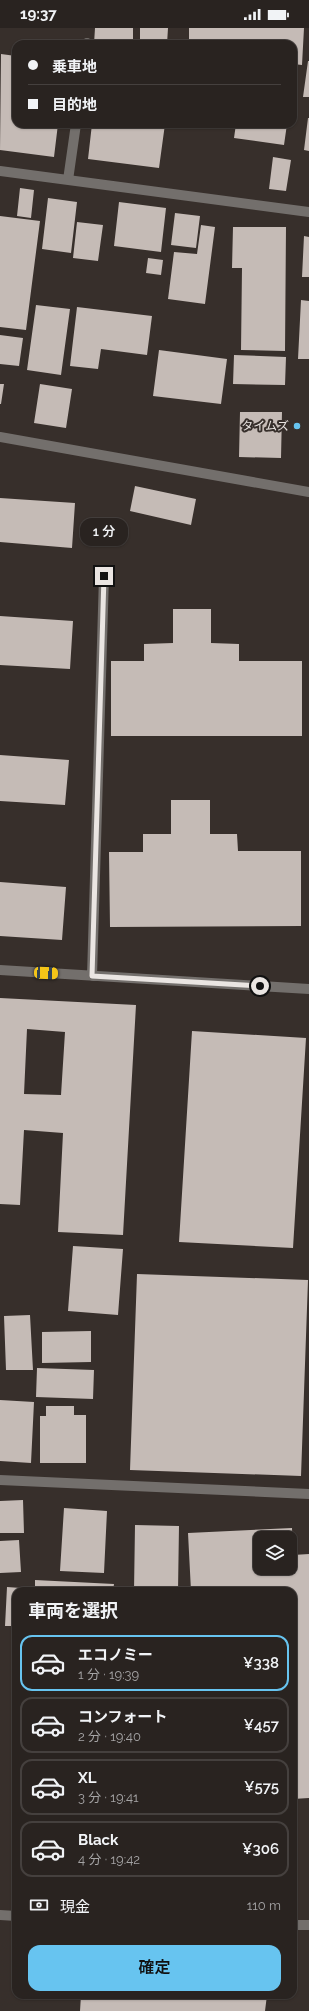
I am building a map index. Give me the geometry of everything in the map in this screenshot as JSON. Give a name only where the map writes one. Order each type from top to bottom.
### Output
[{"type":"street","points":[[68,180],[75,128]]},
{"type":"street","points":[[0,171],[309,212]]},
{"type":"street","points":[[0,437],[309,492]]},
{"type":"street","points":[[92,976],[104,576]]},
{"type":"street","points":[[0,970],[309,989]]},
{"type":"street","points":[[0,1480],[309,1494]]},
{"type":"street","points":[[0,1915],[12,1916]]},
{"type":"street","points":[[297,1925],[309,1925]]},
{"type":"building","points":[[95,28],[133,28],[133,40],[94,40]]},
{"type":"building","points":[[140,28],[168,28],[167,40],[140,40]]},
{"type":"building","points":[[189,28],[304,28],[302,65],[297,64],[297,40],[189,40]]},
{"type":"building","points":[[1,54],[12,55],[12,128],[58,128],[54,157],[0,150]]},
{"type":"building","points":[[308,61],[309,97],[303,97]]},
{"type":"building","points":[[309,118],[309,151],[304,150]]},
{"type":"building","points":[[92,128],[164,128],[159,168],[88,159]]},
{"type":"building","points":[[235,128],[286,128],[284,145],[234,138]]},
{"type":"building","points":[[273,157],[291,160],[286,191],[269,189]]},
{"type":"building","points":[[20,188],[34,190],[31,218],[17,216]]},
{"type":"building","points":[[48,198],[77,202],[71,253],[42,249]]},
{"type":"building","points":[[119,202],[166,208],[161,252],[114,246]]},
{"type":"building","points":[[175,213],[200,216],[196,248],[171,245]]},
{"type":"building","points":[[0,216],[40,221],[26,330],[0,327]]},
{"type":"building","points":[[77,222],[103,225],[98,261],[73,258]]},
{"type":"building","points":[[201,225],[215,227],[205,304],[168,299],[174,252],[197,254]]},
{"type":"building","points":[[233,227],[286,227],[285,351],[241,350],[242,268],[232,268]]},
{"type":"building","points":[[304,236],[309,237],[309,277],[302,277]]},
{"type":"building","points":[[148,258],[163,260],[161,275],[146,273]]},
{"type":"building","points":[[301,300],[309,301],[309,359],[298,359]]},
{"type":"building","points":[[36,305],[70,309],[61,375],[27,370]]},
{"type":"building","points":[[77,307],[152,316],[147,355],[101,349],[98,369],[70,366]]},
{"type":"building","points":[[0,335],[23,338],[19,366],[0,364]]},
{"type":"building","points":[[159,350],[227,359],[221,404],[153,396]]},
{"type":"building","points":[[234,355],[286,357],[285,385],[233,384]]},
{"type":"building","points":[[0,384],[4,384],[1,404],[0,404]]},
{"type":"building","points":[[40,384],[72,389],[66,428],[34,423]]},
{"type":"building","points":[[240,412],[282,412],[281,458],[239,457]]},
{"type":"building","points":[[135,486],[196,499],[191,525],[130,511]]},
{"type":"building","points":[[0,498],[75,503],[72,548],[0,542]]},
{"type":"building","points":[[173,609],[211,609],[211,643],[239,644],[239,661],[302,661],[302,736],[111,736],[111,661],[144,661],[144,644],[173,643]]},
{"type":"building","points":[[0,616],[73,621],[70,669],[0,665]]},
{"type":"building","points":[[0,755],[69,760],[65,805],[0,801]]},
{"type":"building","points":[[171,800],[210,800],[210,834],[237,834],[238,851],[301,851],[301,926],[110,927],[109,852],[143,852],[143,834],[171,834]]},
{"type":"building","points":[[0,882],[66,887],[62,940],[0,936]]},
{"type":"building","points":[[0,998],[136,1005],[123,1235],[58,1232],[63,1133],[24,1130],[20,1205],[0,1204]],"holes":[[[27,1029],[65,1032],[61,1095],[24,1094]]]},
{"type":"building","points":[[192,1031],[306,1038],[293,1248],[179,1242]]},
{"type":"building","points":[[73,1246],[123,1249],[118,1315],[68,1311]]},
{"type":"building","points":[[137,1274],[308,1280],[301,1476],[130,1470]]},
{"type":"building","points":[[30,1315],[33,1370],[6,1370],[4,1316]]},
{"type":"building","points":[[91,1331],[91,1362],[42,1363],[42,1332]]},
{"type":"building","points":[[37,1368],[94,1370],[93,1399],[36,1397]]},
{"type":"building","points":[[0,1400],[34,1402],[31,1463],[0,1461]]},
{"type":"building","points":[[46,1406],[74,1406],[74,1415],[86,1415],[86,1463],[40,1463],[40,1416],[46,1416]]},
{"type":"building","points":[[23,1500],[24,1533],[0,1533],[0,1501]]},
{"type":"building","points":[[64,1508],[107,1511],[104,1573],[60,1571]]},
{"type":"building","points":[[135,1525],[179,1526],[178,1587],[134,1587]]},
{"type":"building","points":[[292,1528],[292,1531],[253,1531],[253,1575],[297,1575],[297,1555],[309,1554],[309,1798],[297,1799],[297,1587],[191,1587],[188,1533]]},
{"type":"building","points":[[19,1540],[21,1572],[0,1573],[0,1541]]},
{"type":"building","points":[[35,1580],[114,1584],[114,1587],[35,1587]]},
{"type":"building","points":[[7,1587],[12,1587],[12,1626],[5,1626]]},
{"type":"building","points":[[81,1999],[266,1999],[265,2011],[80,2011]]},
{"type":"place","name":"タイムズ","points":[[297,426]]},
{"type":"route","points":[[104,576],[92,976],[260,986]]}]
